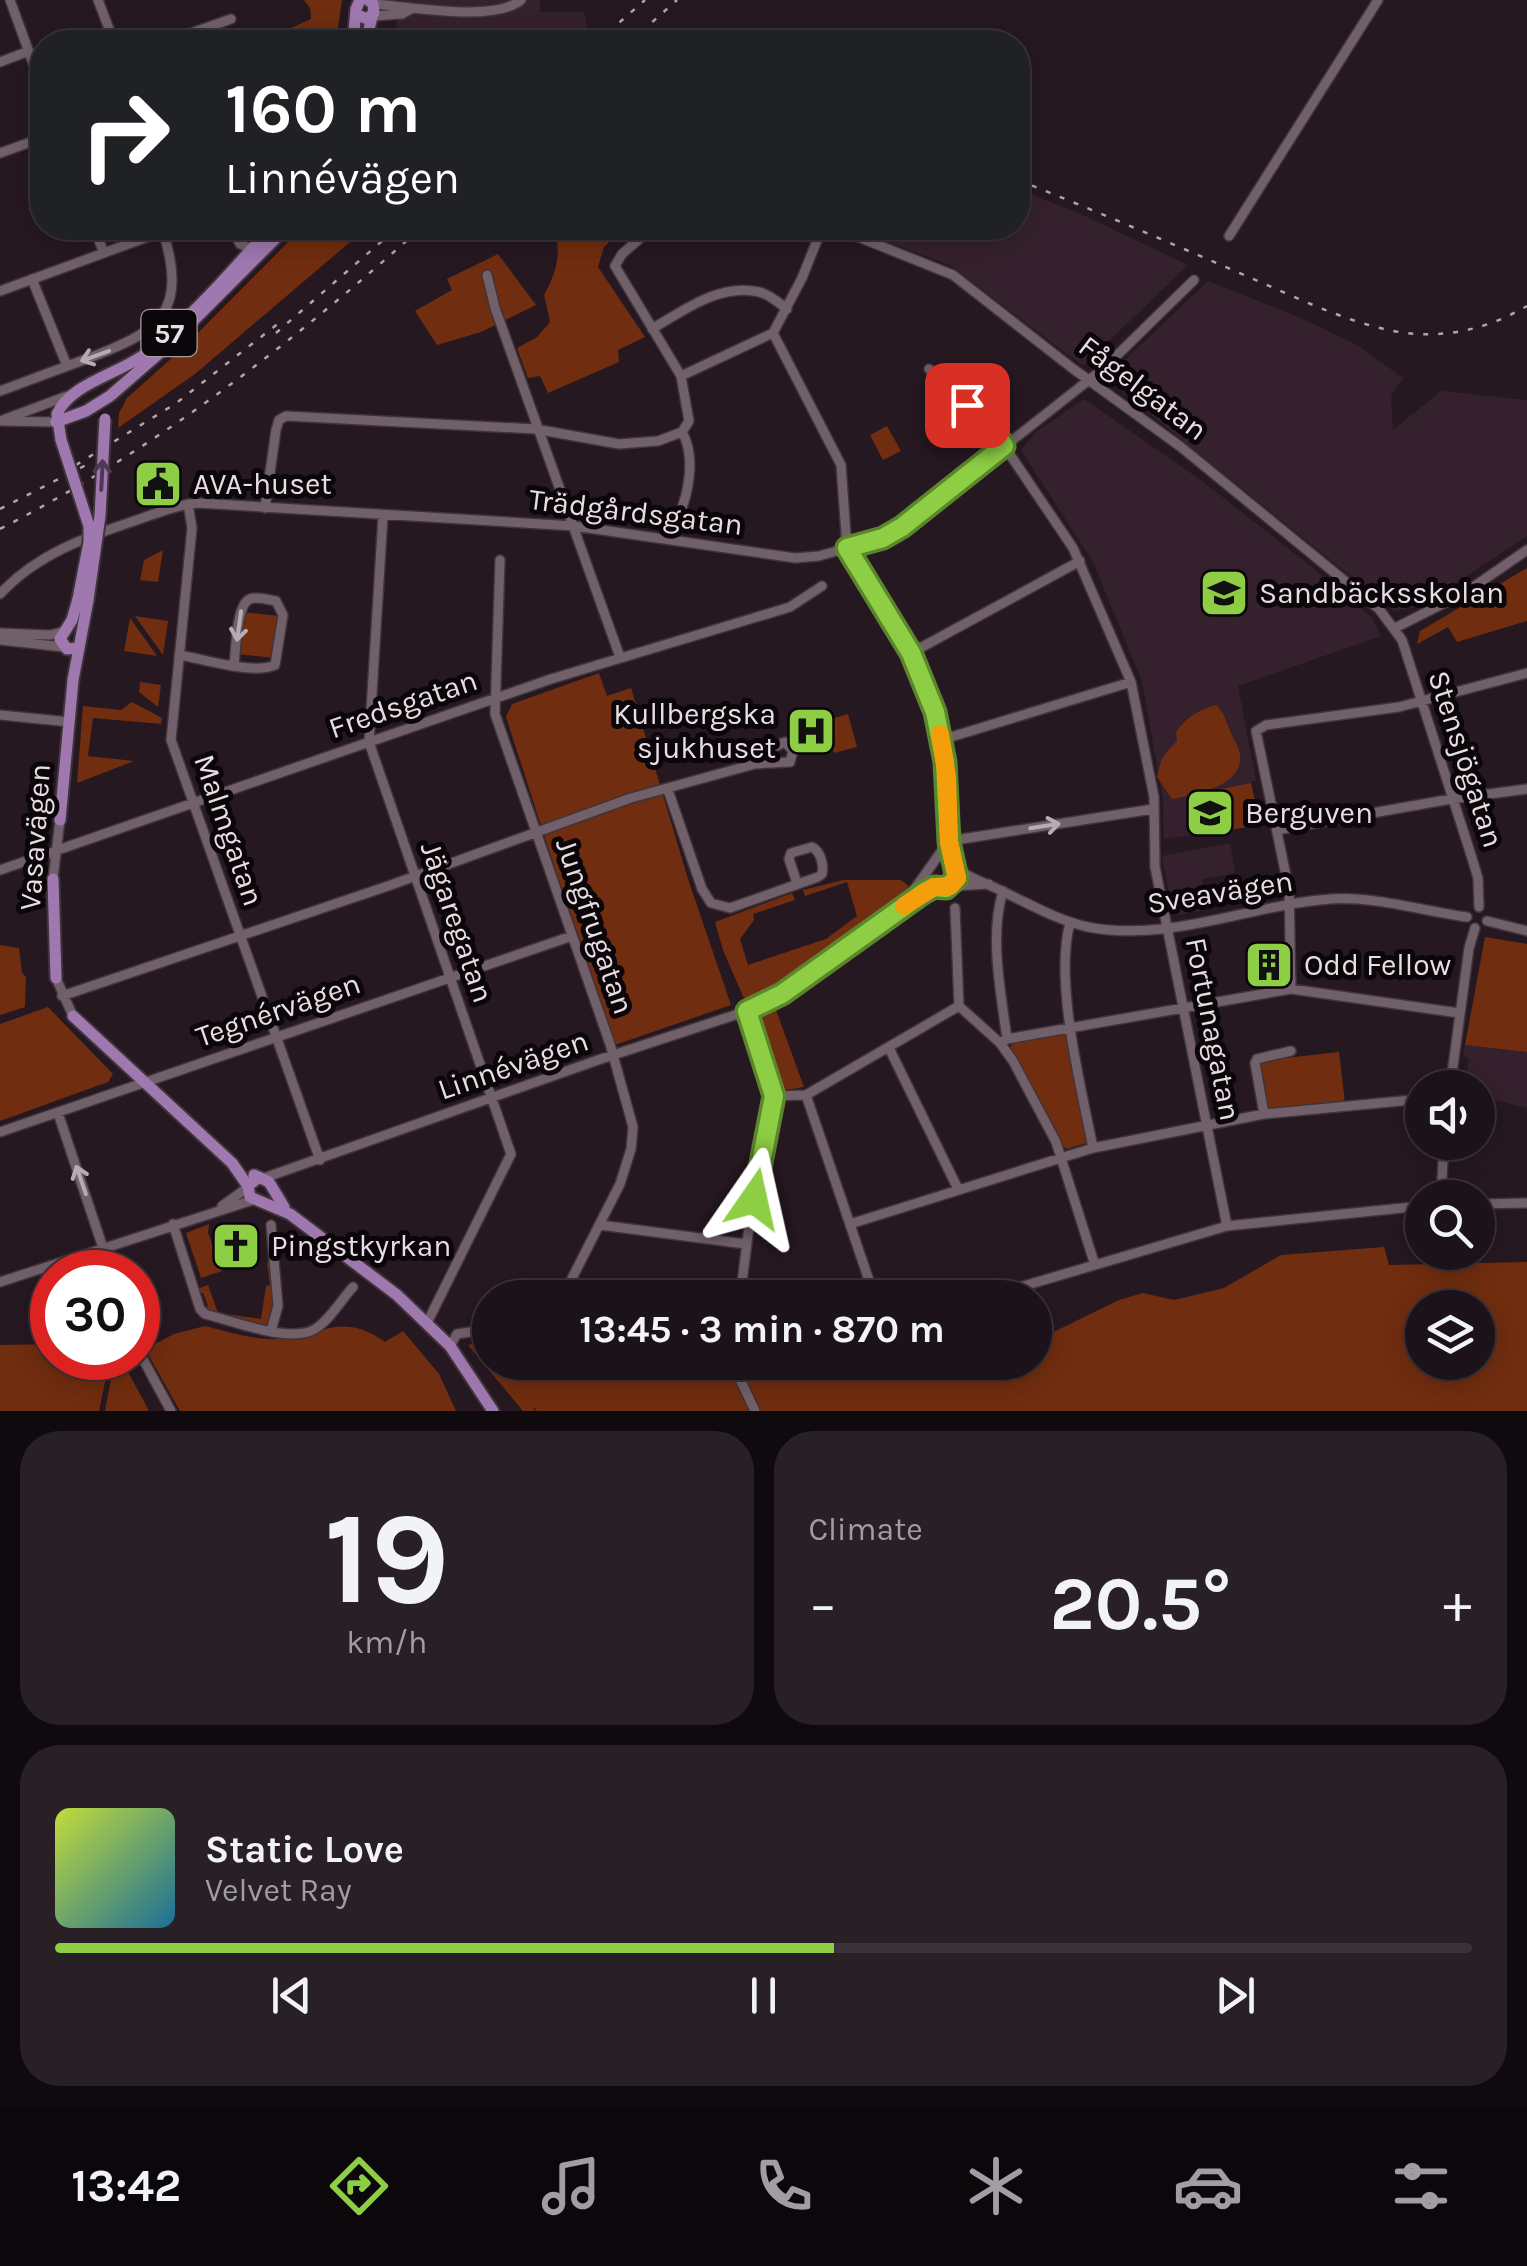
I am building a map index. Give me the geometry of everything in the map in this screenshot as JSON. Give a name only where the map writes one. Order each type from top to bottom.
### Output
[{"type":"main road","points":[[355,30],[356,6],[368,4],[367,30]]},
{"type":"main road","name":"57","points":[[98,405],[172,342],[263,240]]},
{"type":"main road","name":"57","points":[[70,395],[146,353],[271,240]]},
{"type":"main road","points":[[104,420],[113,393]]},
{"type":"main road","points":[[56,422],[70,395],[86,397],[98,405],[104,420]]},
{"type":"main road","points":[[56,422],[98,405]]},
{"type":"main road","name":"Vasavägen","points":[[60,820],[73,645],[100,516],[104,420]]},
{"type":"main road","name":"Vasavägen","points":[[56,422],[89,526],[83,599],[60,638],[73,645]]},
{"type":"main road","points":[[63,630],[75,628],[73,645]]},
{"type":"main road","name":"Vasavägen","points":[[53,879],[56,978]]},
{"type":"main road","points":[[73,1016],[232,1163],[266,1183],[290,1214]]},
{"type":"main road","points":[[232,1163],[252,1194],[290,1214],[428,1322],[450,1346],[494,1411]]},
{"type":"main road","points":[[252,1194],[253,1178],[266,1183]]},
{"type":"main road","points":[[252,1194],[269,1197],[266,1183]]},
{"type":"street","points":[[10,0],[30,54]]},
{"type":"street","points":[[98,0],[109,30]]},
{"type":"street","points":[[368,4],[402,14],[411,9],[499,9],[521,0]]},
{"type":"street","points":[[1229,236],[1378,0]]},
{"type":"street","points":[[200,30],[231,19]]},
{"type":"street","points":[[0,62],[29,51]]},
{"type":"street","points":[[0,154],[30,143]]},
{"type":"street","points":[[99,240],[104,253]]},
{"type":"street","points":[[0,291],[140,240]]},
{"type":"street","points":[[0,392],[135,340],[160,320],[170,298],[169,240]]},
{"type":"street","points":[[238,240],[255,253]]},
{"type":"street","points":[[265,508],[279,420],[292,416],[540,430],[619,444],[658,440],[682,432],[689,421],[680,376],[617,272],[615,262],[639,240]]},
{"type":"street","points":[[680,376],[773,333],[817,240]]},
{"type":"street","name":"Fågelgatan","points":[[867,240],[953,274],[1220,478],[1379,608],[1396,628]]},
{"type":"street","points":[[487,275],[495,308],[620,657]]},
{"type":"street","points":[[32,280],[67,366]]},
{"type":"street","name":"Trädgårdsgatan","points":[[0,594],[27,570],[63,547],[188,504],[574,526],[795,558],[847,548],[883,538],[902,527],[1089,380],[1194,280]]},
{"type":"street","points":[[652,328],[720,294],[757,292],[787,309]]},
{"type":"street","points":[[773,333],[841,465],[847,548],[924,680],[941,740],[947,777],[949,842],[957,878],[943,889],[934,887],[927,876],[949,842],[1153,809]]},
{"type":"street","name":"Fortunagatan","points":[[929,369],[992,428],[1080,561],[1131,682],[1154,798],[1154,855],[1166,928],[1227,1226]]},
{"type":"street","points":[[0,421],[70,395]]},
{"type":"street","points":[[0,421],[56,422]]},
{"type":"street","points":[[677,519],[684,504],[690,456],[682,432]]},
{"type":"street","name":"Malmgatan","points":[[188,504],[192,528],[172,740],[320,1160]]},
{"type":"street","name":"Jägaregatan","points":[[383,516],[369,742],[511,1154],[428,1322]]},
{"type":"street","points":[[1396,628],[1461,595],[1527,550]]},
{"type":"street","name":"Jungfrugatan","points":[[500,560],[495,714],[631,1115],[631,1148],[620,1184],[571,1280]]},
{"type":"street","points":[[911,653],[1080,561]]},
{"type":"street","name":"Fredsgatan","points":[[0,870],[620,657],[790,607],[822,586]]},
{"type":"street","points":[[180,655],[234,665],[266,669],[276,665],[283,615],[276,601],[250,598],[245,602],[240,612],[234,665]]},
{"type":"street","name":"Stensjögatan","points":[[1396,628],[1478,878],[1479,908]]},
{"type":"street","points":[[0,637],[21,632],[50,635],[63,630]]},
{"type":"street","points":[[0,637],[73,645]]},
{"type":"street","points":[[1291,989],[1291,905],[1257,738],[1259,727],[1422,703],[1527,674]]},
{"type":"street","points":[[941,740],[1131,682]]},
{"type":"street","points":[[0,715],[70,722]]},
{"type":"street","points":[[62,996],[631,798],[755,764]]},
{"type":"street","points":[[1276,830],[1527,789]]},
{"type":"street","points":[[668,790],[702,890],[711,904],[730,908],[798,884],[822,874],[819,853],[812,847],[791,854],[789,859],[798,884]]},
{"type":"street","name":"Vasavägen","points":[[53,879],[60,820]]},
{"type":"street","points":[[936,860],[954,866]]},
{"type":"street","name":"Sveavägen","points":[[954,866],[1070,922],[1133,931],[1342,899],[1467,916]]},
{"type":"street","name":"Linnévägen","points":[[896,912],[927,876]]},
{"type":"street","name":"Sveavägen","points":[[952,885],[989,884]]},
{"type":"street","name":"Linnévägen","points":[[266,1183],[320,1160],[747,1011],[782,994],[934,887]]},
{"type":"street","points":[[1003,1041],[998,908],[1004,891]]},
{"type":"street","points":[[955,908],[958,1006]]},
{"type":"street","points":[[1479,908],[1486,912],[1487,921],[1475,928],[1468,924],[1467,916],[1470,910],[1479,908]]},
{"type":"street","points":[[1487,921],[1527,931]]},
{"type":"street","points":[[1070,922],[1065,948],[1070,1028],[1093,1148]]},
{"type":"street","points":[[1452,1070],[1475,928]]},
{"type":"street","name":"Tegnérvägen","points":[[0,1132],[572,936]]},
{"type":"street","name":"Vasavägen","points":[[56,978],[73,1016]]},
{"type":"street","points":[[1003,1041],[1291,989],[1459,1013]]},
{"type":"street","points":[[958,1006],[1003,1041],[1060,1157],[1094,1262]]},
{"type":"street","points":[[774,1096],[806,1095],[958,1006]]},
{"type":"street","points":[[742,1280],[774,1096],[747,1011]]},
{"type":"street","points":[[889,1048],[958,1189]]},
{"type":"street","points":[[1264,1114],[1257,1059],[1291,1052]]},
{"type":"street","points":[[806,1095],[869,1280]]},
{"type":"street","points":[[850,1224],[1093,1148],[1264,1114],[1405,1101]]},
{"type":"street","points":[[58,1113],[104,1248]]},
{"type":"street","points":[[0,1282],[216,1210],[252,1194]]},
{"type":"street","points":[[1495,1204],[1527,1203]]},
{"type":"street","points":[[1038,1280],[1227,1226],[1405,1208]]},
{"type":"street","points":[[174,1224],[205,1314],[294,1335],[317,1328],[353,1287]]},
{"type":"street","points":[[270,1225],[278,1306],[271,1330]]},
{"type":"street","points":[[600,1225],[746,1244]]},
{"type":"street","points":[[450,1346],[472,1333]]},
{"type":"street","points":[[154,1380],[171,1411]]},
{"type":"street","points":[[740,1380],[755,1411]]},
{"type":"shaded area","points":[[304,0],[342,0],[338,30],[287,30],[311,19]]},
{"type":"shaded area","points":[[400,0],[540,0],[540,12],[584,12],[588,30],[396,30]]},
{"type":"shaded area","points":[[1030,194],[1188,265],[1083,366],[950,265],[882,240],[1030,240]]},
{"type":"shaded area","points":[[290,240],[352,240],[195,374],[118,428],[119,413],[127,398],[182,349]]},
{"type":"shaded area","points":[[557,240],[612,240],[604,247],[598,267],[645,337],[618,350],[619,362],[548,393],[540,376],[528,378],[517,348],[537,337],[550,322],[544,295],[557,263]]},
{"type":"shaded area","points":[[498,254],[536,305],[481,332],[437,345],[415,311],[452,290],[447,279]]},
{"type":"shaded area","points":[[1208,281],[1357,345],[1403,378],[1391,396],[1393,430],[1441,391],[1527,400],[1527,536],[1421,606],[1394,611],[1114,385],[1111,373]]},
{"type":"shaded area","name":"Sandbäcksskolan","points":[[1084,399],[1202,481],[1313,568],[1372,618],[1381,636],[1238,686],[1260,825],[1164,839],[1163,800],[1142,681],[1093,562],[1021,450],[1036,432]]},
{"type":"shaded area","points":[[887,426],[901,451],[883,460],[870,435]]},
{"type":"shaded area","points":[[163,550],[158,582],[140,580],[144,560]]},
{"type":"shaded area","points":[[1527,568],[1527,621],[1457,642],[1448,627],[1417,644],[1420,631]]},
{"type":"shaded area","points":[[242,612],[279,616],[275,658],[237,654]]},
{"type":"shaded area","points":[[135,616],[168,621],[163,655]]},
{"type":"shaded area","points":[[130,618],[157,656],[124,651]]},
{"type":"shaded area","points":[[599,673],[607,696],[631,688],[688,879],[731,1005],[612,1046],[506,717],[512,704]]},
{"type":"shaded area","points":[[140,682],[161,685],[158,707],[139,692]]},
{"type":"shaded area","points":[[132,702],[162,718],[161,724],[93,718],[88,756],[134,761],[77,783],[83,706],[121,710]]},
{"type":"shaded area","points":[[1216,705],[1239,749],[1239,766],[1216,787],[1172,799],[1157,777],[1161,761],[1177,741],[1176,732],[1184,722]]},
{"type":"shaded area","points":[[848,714],[857,747],[834,753],[824,721]]},
{"type":"shaded area","points":[[1251,783],[1260,825],[1223,831],[1222,824],[1212,819],[1211,810],[1221,807],[1217,790]]},
{"type":"shaded area","points":[[1230,843],[1235,873],[1202,879],[1207,909],[1173,916],[1162,856]]},
{"type":"shaded area","points":[[843,880],[901,880],[910,887],[832,951],[786,981],[745,1001],[715,922],[792,893],[795,900],[753,914],[754,920],[740,939],[748,965],[826,939],[857,916],[847,882],[805,896],[803,890]]},
{"type":"shaded area","points":[[1485,937],[1527,944],[1527,1052],[1465,1045]]},
{"type":"shaded area","points":[[0,945],[19,948],[26,977],[25,1007],[0,1015]]},
{"type":"shaded area","points":[[48,1007],[113,1074],[108,1082],[0,1121],[0,1024]]},
{"type":"shaded area","points":[[776,1010],[804,1087],[785,1090],[775,1086],[753,1022]]},
{"type":"shaded area","points":[[1065,1034],[1087,1143],[1066,1149],[1010,1047],[1014,1042]]},
{"type":"shaded area","points":[[1465,1045],[1527,1052],[1527,1108],[1495,1100],[1495,1070],[1467,1070],[1469,1058],[1463,1056]]},
{"type":"shaded area","points":[[1339,1052],[1345,1103],[1267,1110],[1259,1061]]},
{"type":"shaded area","points":[[209,1224],[208,1233],[222,1271],[201,1278],[186,1233]]},
{"type":"shaded area","points":[[1384,1247],[1389,1265],[1405,1265],[1405,1270],[1495,1270],[1495,1263],[1527,1262],[1527,1411],[537,1411],[533,1406],[535,1411],[523,1411],[497,1380],[1052,1380],[1052,1333],[1119,1300],[1143,1293],[1174,1300],[1224,1288],[1281,1255]]},
{"type":"shaded area","points":[[271,1258],[274,1321],[265,1326],[212,1315],[204,1308],[208,1306],[197,1289],[208,1285],[218,1313],[261,1319],[266,1286],[270,1285],[267,1263]]},
{"type":"shaded area","points":[[205,1326],[245,1336],[285,1339],[353,1327],[385,1342],[403,1331],[439,1374],[456,1411],[180,1411],[160,1376],[160,1341]]},
{"type":"shaded area","points":[[30,1344],[30,1380],[105,1380],[99,1411],[0,1411],[0,1345]]},
{"type":"shaded area","points":[[111,1380],[132,1380],[149,1411],[105,1411]]},
{"type":"railway","points":[[611,30],[645,0]]},
{"type":"railway","points":[[643,30],[677,0]]},
{"type":"railway","points":[[1030,185],[1311,304],[1376,327],[1417,334],[1446,333],[1488,324],[1527,306]]},
{"type":"railway","points":[[276,333],[383,240]]},
{"type":"railway","points":[[0,529],[113,465],[220,392],[322,313],[407,240]]},
{"type":"railway","points":[[76,465],[175,404],[284,319]]},
{"type":"railway","points":[[0,509],[88,464]]},
{"type":"slow traffic","points":[[904,906],[934,887],[950,886],[957,878],[949,842],[947,777],[940,734]]},
{"type":"place","name":"AVA-huset","points":[[158,484]]},
{"type":"place","name":"Sandbäcksskolan","points":[[1224,593]]},
{"type":"place","name":"Kullbergska sjukhuset","points":[[811,731]]},
{"type":"place","name":"Berguven","points":[[1210,813]]},
{"type":"place","name":"Odd Fellow","points":[[1269,965]]},
{"type":"place","name":"Pingstkyrkan","points":[[236,1246]]},
{"type":"route","points":[[754,1199],[774,1096],[747,1011],[782,994],[923,893],[934,887],[946,888],[957,878],[949,842],[947,777],[935,712],[911,653],[847,548],[883,538],[902,527],[1004,446],[992,428],[967,405]]}]
